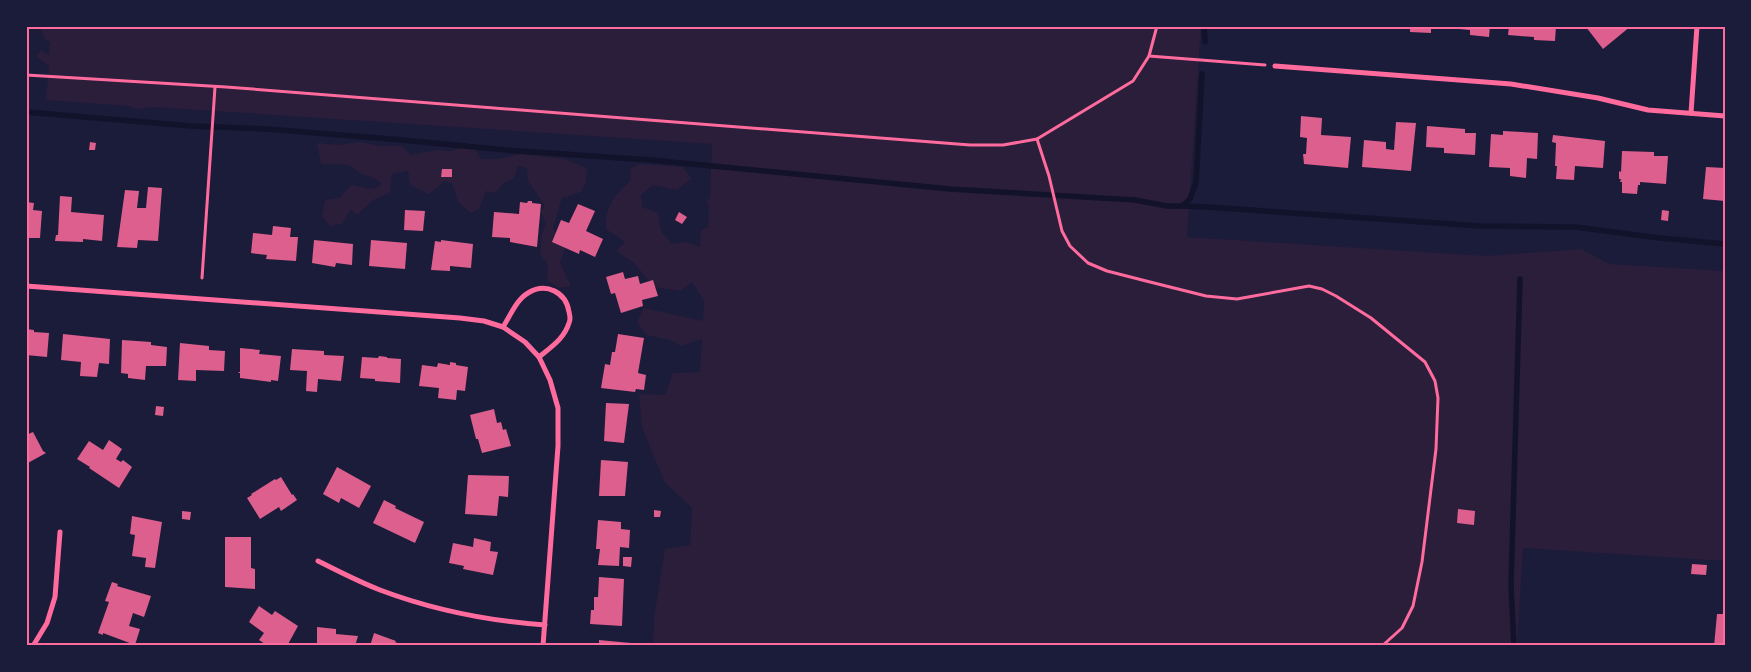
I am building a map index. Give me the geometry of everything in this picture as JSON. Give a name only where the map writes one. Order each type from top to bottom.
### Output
[{"type":"street","points":[[1691,113],[1697,26]]},
{"type":"street","points":[[1275,66],[1511,84],[1598,98],[1648,110],[1725,116]]},
{"type":"street","points":[[26,286],[460,318],[484,321],[503,327],[525,342],[539,357],[550,380],[558,408],[558,446],[543,646]]},
{"type":"street","points":[[503,327],[527,293],[538,288],[549,288],[558,292],[568,308],[570,320],[562,338],[539,357]]},
{"type":"street","points":[[32,646],[47,623],[55,597],[60,532]]},
{"type":"street","points":[[318,561],[378,590],[411,602],[460,614],[545,625]]},
{"type":"path","points":[[26,74],[1003,146],[1037,139],[1133,81],[1149,56],[1157,26]]},
{"type":"path","points":[[1149,56],[1275,66]]},
{"type":"path","points":[[202,278],[215,87]]},
{"type":"path","points":[[1037,139],[1049,176],[1062,231],[1070,246],[1088,263],[1107,271],[1206,296],[1237,299],[1310,286],[1322,289],[1371,318],[1425,362],[1435,381],[1438,398],[1436,449],[1422,562],[1413,606],[1402,628],[1382,646]]},
{"type":"shaded area","points":[[39,26],[1201,26],[1187,237],[1486,256],[1581,249],[1609,264],[1725,271],[1725,561],[1523,548],[1517,646],[653,646],[654,618],[665,549],[690,545],[692,508],[665,483],[642,428],[639,394],[665,395],[673,373],[700,372],[702,339],[681,346],[671,340],[646,335],[637,322],[644,308],[703,321],[704,300],[692,282],[680,291],[654,287],[634,263],[616,251],[625,242],[606,229],[606,221],[612,202],[631,180],[630,169],[639,164],[683,167],[691,179],[677,190],[653,185],[641,195],[642,207],[658,213],[661,231],[672,244],[687,242],[700,247],[701,230],[708,227],[709,205],[706,201],[710,198],[712,144],[154,107],[136,109],[128,106],[46,100],[49,66],[36,56],[41,50],[49,55],[50,42],[45,39]]},
{"type":"shaded area","points":[[359,142],[382,146],[402,146],[411,155],[435,150],[451,151],[472,143],[481,159],[497,159],[522,154],[565,159],[587,168],[586,182],[581,192],[562,198],[553,228],[565,249],[560,262],[571,286],[559,288],[547,280],[548,265],[540,254],[542,234],[546,224],[541,212],[545,206],[528,181],[527,168],[518,166],[514,178],[504,183],[495,193],[486,191],[479,209],[470,213],[458,201],[452,184],[445,181],[429,194],[410,185],[408,171],[392,174],[390,193],[373,200],[357,215],[350,210],[342,224],[330,226],[322,216],[325,200],[339,198],[352,185],[370,189],[379,187],[381,183],[372,177],[361,174],[351,166],[321,164],[317,143],[339,145]]},
{"type":"building","points":[[1410,26],[1431,26],[1431,33],[1410,32]]},
{"type":"building","points":[[1449,26],[1490,26],[1489,37],[1470,35],[1470,30],[1448,28]]},
{"type":"building","points":[[1509,26],[1556,26],[1555,41],[1534,40],[1534,37],[1508,35]]},
{"type":"building","points":[[1587,26],[1631,26],[1603,49]]},
{"type":"building","points":[[1301,116],[1322,118],[1321,135],[1351,137],[1348,168],[1304,164],[1303,154],[1306,154],[1307,138],[1300,137]]},
{"type":"building","points":[[1396,122],[1416,123],[1411,171],[1362,167],[1364,140],[1386,142],[1386,149],[1394,150]]},
{"type":"building","points":[[1427,126],[1465,129],[1465,133],[1476,133],[1475,155],[1444,153],[1444,148],[1426,147]]},
{"type":"building","points":[[1503,131],[1538,133],[1537,159],[1527,158],[1526,178],[1510,176],[1510,168],[1489,167],[1491,134],[1503,135]]},
{"type":"building","points":[[1553,135],[1605,141],[1603,168],[1575,166],[1574,180],[1556,179],[1556,143],[1552,142]]},
{"type":"building","points":[[90,142],[96,143],[95,150],[89,150]]},
{"type":"building","points":[[1622,151],[1654,152],[1654,156],[1668,156],[1666,184],[1640,182],[1637,194],[1622,193],[1619,171],[1621,172]]},
{"type":"building","points":[[1706,167],[1725,168],[1725,201],[1703,199]]},
{"type":"building","points":[[442,169],[452,169],[452,177],[441,177]]},
{"type":"building","points":[[148,187],[162,188],[158,241],[138,240],[137,248],[117,247],[125,190],[139,191],[137,208],[146,208]]},
{"type":"building","points":[[60,196],[72,197],[71,212],[104,215],[102,241],[83,239],[83,242],[55,241],[56,235],[58,235]]},
{"type":"building","points":[[528,201],[541,204],[537,247],[510,242],[510,238],[492,237],[494,212],[519,214],[520,202],[527,203]]},
{"type":"building","points":[[26,202],[34,203],[33,210],[42,211],[40,238],[26,238]]},
{"type":"building","points":[[578,204],[595,211],[586,231],[603,239],[595,257],[580,250],[579,254],[552,242],[561,220],[569,223]]},
{"type":"building","points":[[405,210],[425,211],[423,231],[404,230]]},
{"type":"building","points":[[1662,210],[1669,211],[1668,221],[1661,220]]},
{"type":"building","points":[[679,212],[687,217],[682,224],[675,220]]},
{"type":"building","points":[[273,226],[291,228],[290,237],[298,237],[296,261],[266,259],[267,255],[251,253],[253,233],[272,235]]},
{"type":"building","points":[[314,240],[353,244],[352,265],[336,263],[335,267],[312,263]]},
{"type":"building","points":[[371,240],[407,243],[405,269],[369,266]]},
{"type":"building","points":[[441,240],[473,244],[471,268],[450,266],[450,271],[431,270],[435,241],[441,242]]},
{"type":"building","points":[[623,272],[625,279],[638,276],[640,284],[653,280],[658,296],[642,300],[643,306],[621,313],[615,293],[611,294],[606,277]]},
{"type":"building","points":[[26,329],[34,330],[34,332],[49,333],[47,357],[26,355]]},
{"type":"building","points":[[63,334],[110,339],[109,364],[99,363],[97,377],[80,376],[81,362],[61,360]]},
{"type":"building","points":[[618,334],[644,338],[638,373],[646,375],[644,390],[636,389],[635,392],[601,388],[605,364],[610,365],[612,352],[615,352]]},
{"type":"building","points":[[122,340],[151,342],[151,345],[167,347],[166,366],[146,366],[145,380],[128,378],[128,374],[121,373]]},
{"type":"building","points":[[180,343],[209,346],[209,350],[225,351],[224,371],[196,370],[196,381],[178,380]]},
{"type":"building","points":[[240,348],[260,350],[259,354],[281,356],[278,381],[271,380],[271,382],[240,378],[240,373],[238,373],[240,372]]},
{"type":"building","points":[[292,349],[324,351],[324,355],[344,356],[341,381],[318,379],[317,392],[306,391],[307,371],[290,370]]},
{"type":"building","points":[[379,356],[401,359],[400,383],[360,378],[362,357],[378,358]]},
{"type":"building","points":[[450,362],[468,367],[465,391],[457,390],[456,400],[438,398],[439,388],[419,386],[422,365],[437,367],[438,363],[450,365]]},
{"type":"building","points":[[606,403],[629,404],[624,443],[604,441]]},
{"type":"building","points":[[156,406],[164,407],[163,416],[155,415]]},
{"type":"building","points":[[494,409],[497,423],[501,422],[503,430],[506,429],[511,446],[482,453],[478,439],[476,439],[470,415]]},
{"type":"building","points":[[33,432],[46,453],[26,464],[26,435]]},
{"type":"building","points":[[109,440],[122,449],[116,459],[121,462],[123,460],[132,467],[119,488],[77,459],[89,441],[103,450]]},
{"type":"building","points":[[601,460],[628,462],[625,496],[599,496]]},
{"type":"building","points":[[337,467],[371,486],[359,508],[341,498],[339,503],[323,494]]},
{"type":"building","points":[[468,475],[509,476],[508,497],[499,496],[497,516],[465,514]]},
{"type":"building","points":[[281,477],[297,500],[281,511],[279,507],[260,519],[247,498]]},
{"type":"building","points":[[384,500],[396,506],[395,508],[424,522],[415,543],[373,523]]},
{"type":"building","points":[[1458,509],[1475,511],[1474,525],[1457,523]]},
{"type":"building","points":[[654,510],[661,511],[660,517],[654,517]]},
{"type":"building","points":[[182,511],[191,512],[190,520],[182,519]]},
{"type":"building","points":[[132,516],[162,522],[155,568],[145,567],[146,558],[132,556],[135,535],[130,534]]},
{"type":"building","points":[[598,520],[621,522],[621,529],[630,530],[629,548],[620,547],[619,566],[598,565],[600,549],[596,549]]},
{"type":"building","points":[[225,537],[251,537],[251,568],[255,569],[255,589],[225,587]]},
{"type":"building","points":[[474,538],[491,542],[490,551],[498,552],[493,575],[463,569],[464,566],[449,563],[453,543],[473,547]]},
{"type":"building","points":[[623,557],[632,557],[631,567],[623,566]]},
{"type":"building","points":[[1692,564],[1707,565],[1706,575],[1691,574]]},
{"type":"building","points":[[599,577],[624,579],[622,626],[590,624],[591,610],[594,610],[594,597],[598,597]]},
{"type":"building","points":[[112,582],[118,584],[117,586],[151,596],[144,617],[133,613],[129,626],[140,629],[135,645],[103,633],[103,635],[98,633],[109,602],[105,601]]},
{"type":"building","points":[[259,606],[272,615],[275,611],[298,626],[287,646],[280,643],[278,646],[268,646],[259,640],[264,633],[249,622]]},
{"type":"building","points":[[1717,614],[1725,614],[1725,646],[1714,646]]},
{"type":"building","points":[[317,627],[336,629],[336,634],[358,636],[355,646],[317,646]]},
{"type":"building","points":[[374,633],[396,641],[405,646],[370,646]]},
{"type":"building","points":[[599,640],[631,643],[631,646],[599,646]]},
{"type":"waterway","points":[[1204,26],[1205,42]]},
{"type":"waterway","points":[[26,112],[191,126],[267,129],[506,150],[650,160],[950,189],[1135,200],[1167,206],[1182,206],[1190,199],[1196,182],[1202,74]]},
{"type":"waterway","points":[[1182,206],[1481,226],[1575,227],[1725,244]]},
{"type":"waterway","points":[[1514,646],[1511,585],[1520,279]]}]
